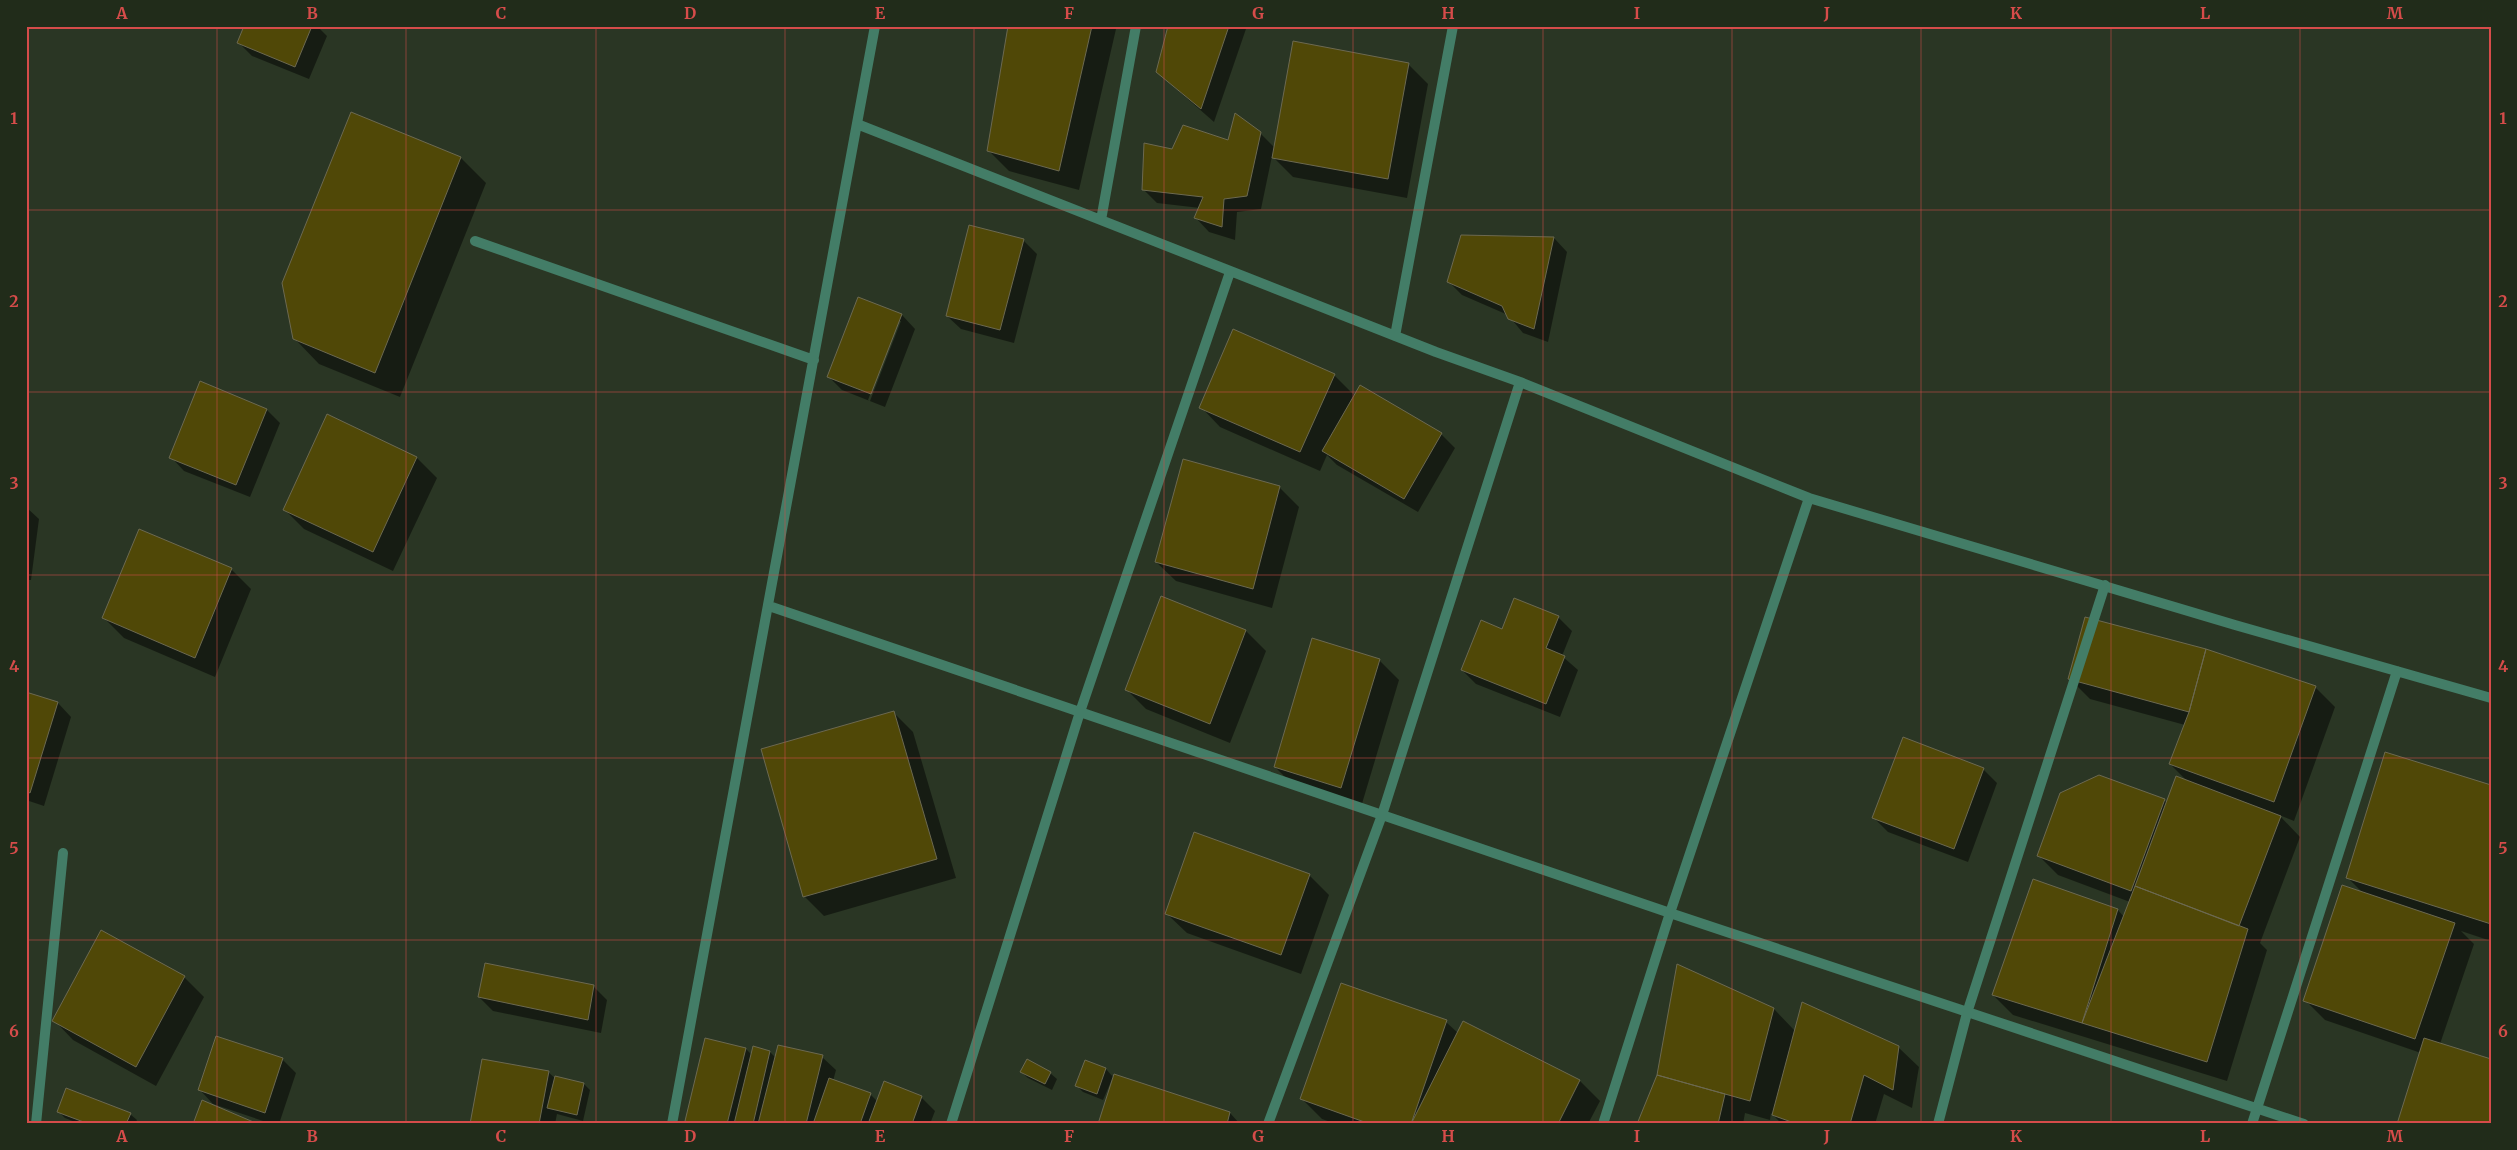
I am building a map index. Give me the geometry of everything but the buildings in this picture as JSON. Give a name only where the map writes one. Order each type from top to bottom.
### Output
[{"type":"street","points":[[672,1124],[875,26]]},
{"type":"street","points":[[1101,220],[1136,26]]},
{"type":"street","points":[[1395,336],[1453,26]]},
{"type":"street","points":[[857,124],[1230,272],[1520,382],[1808,498],[2491,698]]},
{"type":"street","points":[[476,241],[814,360]]},
{"type":"street","points":[[951,1124],[1080,712],[1230,272]]},
{"type":"street","points":[[1268,1124],[1382,815],[1520,382]]},
{"type":"street","points":[[1603,1124],[1670,913],[1808,498]]},
{"type":"street","points":[[1938,1124],[1967,1013],[2105,585]]},
{"type":"street","points":[[769,606],[1670,913],[2304,1124]]},
{"type":"street","points":[[2252,1124],[2397,671]]},
{"type":"street","points":[[36,1124],[63,853]]}]
